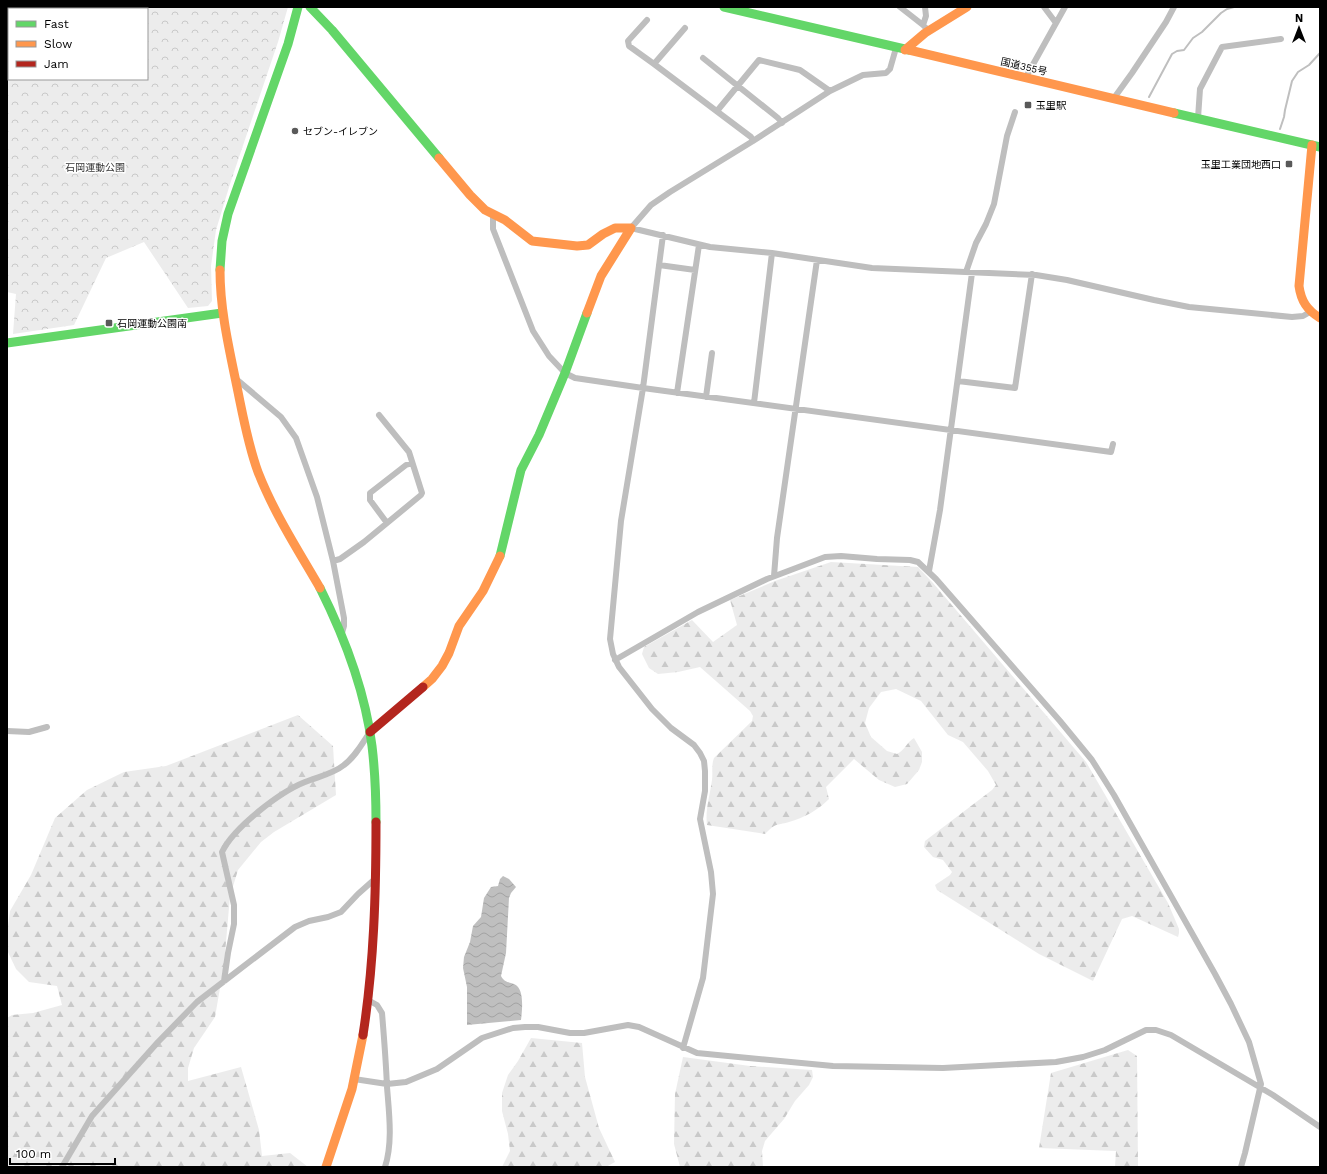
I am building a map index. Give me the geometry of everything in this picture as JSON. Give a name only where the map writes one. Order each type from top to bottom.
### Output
[{"type":"main road","points":[[298,7],[288,44],[225,225],[221,247],[220,270],[222,314],[250,449],[259,475],[275,508],[342,634],[360,684],[370,732],[375,783],[375,936],[368,1000],[354,1079],[326,1167]]},
{"type":"main road","points":[[310,7],[332,30],[470,195],[485,210],[505,220],[532,241],[545,243],[577,246],[588,245],[603,234],[615,228],[631,228],[601,276],[565,373],[539,435],[521,470],[502,553],[489,582],[464,617],[449,653],[432,680],[370,732]]},
{"type":"main road","name":"国道355号","points":[[724,7],[1316,146]]},
{"type":"main road","points":[[900,49],[909,45],[926,28],[967,7]]},
{"type":"main road","points":[[1316,146],[1299,280],[1300,298],[1310,312],[1320,318]]},
{"type":"main road","points":[[7,343],[222,314]]},
{"type":"street","points":[[900,7],[926,28]]},
{"type":"street","points":[[925,7],[926,28]]},
{"type":"street","points":[[1044,7],[1056,22]]},
{"type":"street","points":[[1026,77],[1065,7]]},
{"type":"street","points":[[1114,98],[1141,60],[1174,7]]},
{"type":"street","points":[[647,20],[628,41],[629,46],[716,111],[753,141]]},
{"type":"street","points":[[654,64],[685,28]]},
{"type":"street","points":[[1198,118],[1200,89],[1222,47],[1281,39]]},
{"type":"street","points":[[900,49],[890,69],[886,73],[863,75],[830,91],[782,123],[664,196],[651,205],[631,228],[699,245],[772,253],[872,268],[1032,274],[1074,281],[1189,307],[1292,317],[1303,316],[1310,312]]},
{"type":"street","points":[[703,58],[778,118],[782,123]]},
{"type":"street","points":[[716,111],[759,60],[800,70],[830,91]]},
{"type":"street","points":[[929,571],[940,510],[958,381],[969,272],[976,243],[994,204],[1007,136],[1015,112]]},
{"type":"street","points":[[493,214],[493,229],[533,331],[549,356],[565,373],[575,378],[1112,452],[1112,444]]},
{"type":"street","points":[[663,236],[643,388],[621,521],[611,628],[611,647],[618,667],[652,709],[671,728],[694,745],[704,761],[705,791],[700,819],[711,872],[713,894],[703,978],[683,1048]]},
{"type":"street","points":[[677,393],[699,245]]},
{"type":"street","points":[[754,403],[766,315],[772,253]]},
{"type":"street","points":[[774,576],[777,538],[797,409],[817,260]]},
{"type":"street","points":[[659,265],[695,270]]},
{"type":"street","points":[[958,381],[1015,388],[1032,274]]},
{"type":"street","points":[[706,397],[712,353]]},
{"type":"street","points":[[235,378],[281,417],[296,438],[317,497],[333,561],[344,618],[342,634]]},
{"type":"street","points":[[333,561],[340,559],[421,496],[422,490],[406,449],[379,415]]},
{"type":"street","points":[[387,523],[370,500],[370,493],[406,464],[412,463]]},
{"type":"street","points":[[615,660],[698,612],[774,576],[830,556],[910,560],[918,562],[929,571],[1060,721],[1102,775],[1231,1004],[1251,1048],[1261,1084],[1241,1167]]},
{"type":"street","points":[[7,731],[29,732],[47,726]]},
{"type":"street","points":[[224,981],[234,924],[234,905],[222,852],[224,848],[234,835],[251,819],[284,792],[343,766],[352,758],[370,732]]},
{"type":"street","points":[[62,1167],[92,1116],[197,1002],[295,928],[308,921],[328,917],[341,912],[376,878]]},
{"type":"street","points":[[368,1000],[377,1006],[382,1013],[390,1140],[388,1156],[384,1167]]},
{"type":"street","points":[[354,1079],[387,1084],[406,1082],[437,1069],[482,1038],[513,1028],[538,1027],[570,1033],[584,1033],[628,1026],[638,1028],[697,1053],[833,1066],[943,1068],[1056,1062],[1112,1047],[1146,1030],[1156,1030],[1171,1035],[1287,1103],[1320,1127]]},
{"type":"green space","name":"石岡運動公園","points":[[7,7],[288,7],[278,42],[216,230],[211,266],[212,301],[208,306],[188,308],[144,242],[106,258],[74,325],[13,334],[16,294],[7,292]]},
{"type":"green space","points":[[831,562],[918,567],[933,583],[1086,762],[1168,903],[1179,929],[1178,937],[1132,916],[1122,919],[1093,981],[1039,954],[937,890],[935,885],[952,872],[943,860],[933,857],[924,847],[925,841],[992,790],[996,785],[988,771],[963,742],[948,735],[921,701],[896,689],[881,692],[869,708],[865,723],[871,737],[887,751],[897,754],[902,751],[914,738],[922,752],[922,762],[919,770],[907,784],[895,787],[879,780],[854,759],[826,787],[829,799],[825,803],[805,816],[774,826],[765,834],[707,825],[707,808],[714,758],[752,721],[753,716],[750,711],[700,667],[678,672],[658,674],[649,668],[642,654],[644,647],[692,620],[713,642],[737,625],[730,600],[775,581]]},
{"type":"green space","points":[[298,715],[333,746],[336,795],[274,832],[261,842],[238,870],[230,896],[224,965],[215,1017],[194,1048],[188,1068],[188,1081],[241,1067],[259,1130],[262,1156],[290,1153],[308,1167],[7,1167],[7,1018],[12,1015],[33,1013],[62,1005],[57,986],[29,982],[16,969],[7,950],[7,933],[10,911],[31,875],[55,818],[87,790],[124,772],[166,766]]},
{"type":"green space","points":[[531,1038],[582,1043],[585,1077],[599,1128],[615,1162],[606,1167],[502,1167],[510,1151],[508,1134],[502,1111],[502,1093],[508,1075]]},
{"type":"green space","points":[[1128,1050],[1137,1056],[1138,1167],[1115,1167],[1116,1151],[1039,1148],[1051,1073]]},
{"type":"green space","points":[[683,1057],[750,1066],[812,1070],[813,1077],[809,1085],[795,1101],[784,1119],[765,1141],[762,1151],[763,1167],[680,1167],[674,1144],[675,1094]]},
{"type":"water","points":[[503,876],[509,879],[516,887],[509,898],[506,953],[501,976],[505,981],[518,986],[520,990],[522,1000],[521,1020],[467,1025],[467,987],[463,968],[464,957],[470,942],[473,926],[481,917],[484,898],[491,887],[498,886],[500,879]]},
{"type":"waterway","points":[[1149,97],[1172,54],[1177,51],[1184,50],[1193,38],[1202,32],[1221,13],[1234,7]]},
{"type":"waterway","points":[[1280,129],[1292,81],[1298,72],[1309,65],[1320,53]]},
{"type":"traffic: fast","points":[[220,270],[222,241],[228,214],[288,44],[298,7]]},
{"type":"traffic: fast","points":[[310,7],[332,30],[439,158]]},
{"type":"traffic: fast","points":[[724,7],[909,50]]},
{"type":"traffic: fast","points":[[1174,113],[1320,147]]},
{"type":"traffic: fast","points":[[7,343],[222,313]]},
{"type":"traffic: fast","points":[[500,556],[521,470],[539,435],[565,373],[587,313]]},
{"type":"traffic: fast","points":[[320,588],[346,645],[359,685],[369,725],[373,755],[376,822]]},
{"type":"traffic: slow","points":[[905,50],[925,33],[967,7]]},
{"type":"traffic: slow","points":[[909,50],[1174,113]]},
{"type":"traffic: slow","points":[[1312,145],[1299,286],[1305,305],[1320,318]]},
{"type":"traffic: slow","points":[[439,158],[470,195],[485,210],[505,220],[532,241],[577,246],[588,245],[603,234],[615,228],[631,228],[601,276],[587,313]]},
{"type":"traffic: slow","points":[[220,270],[223,314],[228,343],[254,462],[264,487],[279,517],[320,588]]},
{"type":"traffic: slow","points":[[423,687],[432,679],[442,666],[449,653],[459,626],[483,591],[500,556]]},
{"type":"traffic: slow","points":[[326,1167],[352,1089],[363,1035]]},
{"type":"traffic: jam","points":[[370,732],[423,687]]},
{"type":"traffic: jam","points":[[363,1035],[370,982],[374,928],[376,822]]},
{"type":"place","name":"玉里駅","points":[[1028,105]]},
{"type":"place","name":"セブン-イレブン","points":[[295,131]]},
{"type":"place","name":"玉里工業団地西口","points":[[1289,164]]},
{"type":"place","name":"石岡運動公園南","points":[[109,323]]}]
